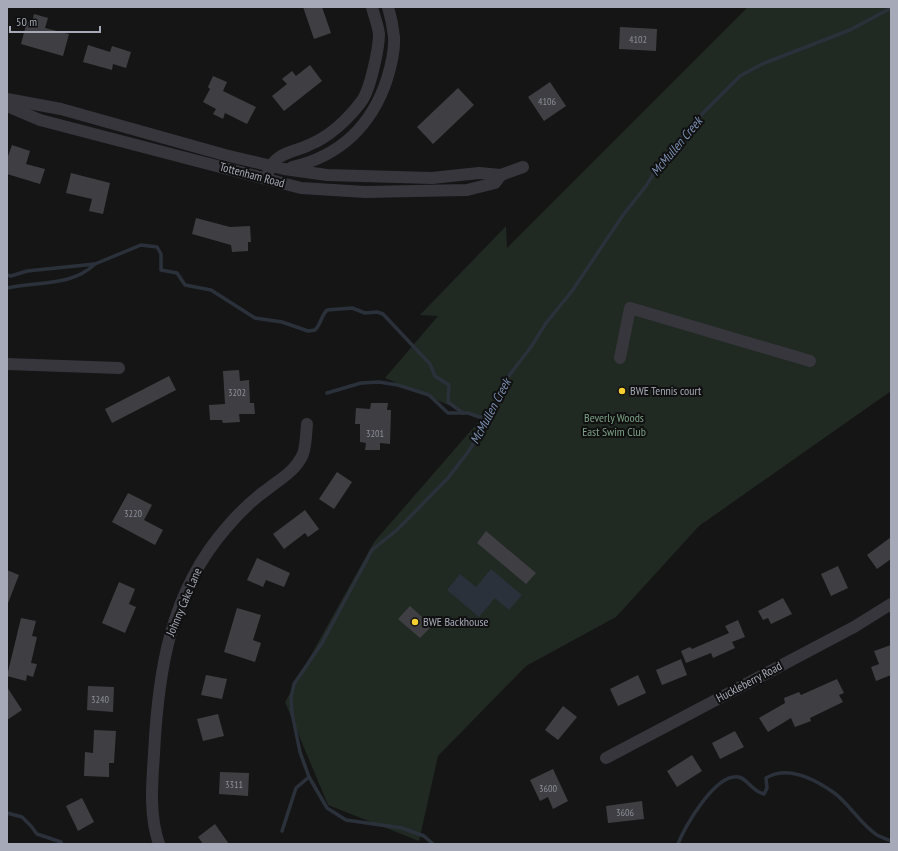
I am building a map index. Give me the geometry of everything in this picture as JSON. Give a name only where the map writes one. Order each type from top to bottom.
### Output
[{"type":"street","points":[[271,180],[271,166],[278,157],[311,144],[340,126],[362,101],[375,65],[378,34],[372,7]]},
{"type":"street","points":[[271,180],[284,169],[309,163],[342,144],[355,134],[378,103],[392,64],[394,38],[388,7]]},
{"type":"street","name":"Tottenham Road","points":[[7,99],[61,109],[225,155],[271,166],[326,175],[380,178],[432,178],[479,173],[502,175],[523,168]]},
{"type":"street","name":"Tottenham Road","points":[[7,106],[40,120],[301,188],[365,192],[467,190],[495,183],[502,175]]},
{"type":"street","points":[[620,358],[630,308],[810,361]]},
{"type":"street","points":[[7,364],[119,368]]},
{"type":"street","name":"Johnny Cake Lane","points":[[159,844],[152,812],[156,706],[161,671],[174,621],[187,589],[200,564],[217,539],[247,506],[295,467],[303,454],[307,424]]},
{"type":"street","name":"Huckleberry Road","points":[[606,758],[854,627],[891,604]]},
{"type":"green space","name":"Beverly Woods East Swim Club","points":[[748,7],[891,7],[891,391],[699,526],[616,617],[526,666],[438,756],[419,841],[328,805],[285,702],[374,542],[481,419],[385,378],[438,316],[420,315],[506,226],[507,248]]},
{"type":"shaded area","points":[[491,569],[522,595],[509,610],[495,598],[479,617],[447,590],[460,574],[476,587]]},
{"type":"building","points":[[303,7],[322,7],[331,33],[314,39]]},
{"type":"building","points":[[34,14],[48,18],[45,28],[69,34],[63,56],[21,44],[27,21],[32,23]]},
{"type":"building","points":[[620,27],[657,29],[656,51],[619,49]]},
{"type":"building","points":[[88,45],[110,52],[112,46],[131,52],[126,68],[113,64],[112,70],[83,62]]},
{"type":"building","points":[[310,65],[322,81],[284,111],[272,96],[287,84],[282,79],[292,71],[296,76]]},
{"type":"building","points":[[213,76],[227,82],[223,91],[256,107],[247,124],[225,113],[223,119],[213,114],[216,109],[203,102],[210,89],[208,87]]},
{"type":"building","points":[[550,82],[566,106],[544,121],[528,97]]},
{"type":"building","points":[[458,88],[474,105],[433,144],[417,127]]},
{"type":"building","points":[[12,145],[30,151],[26,164],[45,169],[40,184],[7,174],[7,159]]},
{"type":"building","points":[[71,173],[110,183],[103,214],[89,211],[92,199],[66,193]]},
{"type":"building","points":[[196,218],[230,227],[250,226],[251,242],[248,242],[248,251],[232,252],[231,245],[192,234]]},
{"type":"building","points":[[239,370],[240,381],[249,380],[250,403],[254,403],[255,414],[239,414],[240,422],[223,423],[222,420],[210,420],[209,405],[225,404],[223,371]]},
{"type":"building","points":[[169,376],[176,390],[112,423],[105,409]]},
{"type":"building","points":[[371,403],[388,403],[387,410],[391,410],[390,444],[380,443],[380,450],[365,450],[366,443],[360,442],[360,424],[355,424],[356,408],[370,409]]},
{"type":"building","points":[[337,472],[352,482],[334,509],[319,499]]},
{"type":"building","points":[[128,493],[152,505],[144,520],[163,530],[155,545],[112,522]]},
{"type":"building","points":[[305,510],[319,529],[308,537],[305,533],[284,549],[273,534]]},
{"type":"building","points":[[486,531],[536,573],[526,584],[477,543]]},
{"type":"building","points":[[891,537],[891,559],[877,569],[867,555]]},
{"type":"building","points":[[257,558],[290,573],[284,587],[266,580],[263,587],[247,580]]},
{"type":"building","points":[[838,566],[848,588],[831,596],[821,574]]},
{"type":"building","points":[[7,570],[19,575],[8,603],[7,603]]},
{"type":"building","points":[[119,582],[135,589],[129,604],[136,607],[125,633],[102,623]]},
{"type":"building","points":[[783,598],[792,614],[771,624],[768,618],[763,620],[758,611]]},
{"type":"building","name":"BWE Backhouse","points":[[410,606],[432,626],[420,638],[398,619]]},
{"type":"building","points":[[237,608],[261,615],[253,640],[261,643],[255,662],[224,652]]},
{"type":"building","points":[[21,618],[36,621],[32,636],[37,637],[31,663],[37,664],[33,677],[27,675],[26,681],[7,676]]},
{"type":"building","points":[[738,620],[745,637],[732,642],[735,648],[713,658],[711,653],[686,663],[681,651],[690,647],[692,649],[729,633],[725,626]]},
{"type":"building","points":[[891,645],[891,675],[876,681],[871,667],[879,664],[874,651]]},
{"type":"building","points":[[681,659],[687,675],[662,685],[656,670]]},
{"type":"building","points":[[206,675],[227,679],[222,699],[201,695]]},
{"type":"building","points":[[638,675],[646,693],[618,706],[610,689]]},
{"type":"building","points":[[837,679],[844,693],[839,695],[843,702],[810,718],[811,721],[795,727],[791,718],[768,732],[759,718],[785,703],[784,698],[799,692],[801,695]]},
{"type":"building","points":[[88,686],[114,687],[113,712],[87,710]]},
{"type":"building","points":[[7,687],[22,710],[7,720]]},
{"type":"building","points":[[563,706],[577,717],[558,740],[545,730]]},
{"type":"building","points":[[218,714],[224,736],[203,741],[197,719]]},
{"type":"building","points":[[94,730],[116,731],[114,763],[109,763],[109,777],[84,776],[85,752],[93,753]]},
{"type":"building","points":[[735,731],[744,747],[720,759],[712,743]]},
{"type":"building","points":[[692,755],[702,771],[677,787],[667,771]]},
{"type":"building","points":[[553,769],[568,801],[553,809],[548,797],[540,801],[530,780]]},
{"type":"building","points":[[220,772],[249,773],[248,796],[219,794]]},
{"type":"building","points":[[82,798],[94,822],[78,831],[66,806]]},
{"type":"building","points":[[642,801],[644,819],[608,823],[606,806]]},
{"type":"building","points":[[215,824],[229,844],[203,844],[198,837]]},
{"type":"waterway","name":"McMullen Creek","points":[[433,844],[424,836],[402,828],[346,820],[327,808],[309,777],[300,752],[292,713],[291,698],[294,684],[322,643],[372,550],[397,530],[448,478],[468,452],[488,420],[508,377],[531,347],[546,323],[572,291],[623,215],[646,186],[661,162],[697,119],[740,76],[762,64],[850,30],[891,8]]},
{"type":"waterway","points":[[7,275],[11,276],[27,271],[95,264],[141,245],[157,247],[161,254],[161,270],[177,273],[185,285],[211,290],[255,318],[282,322],[308,331],[315,330],[327,310],[352,308],[365,313],[377,312],[383,314],[430,364],[435,376],[449,385],[448,402],[463,413]]},
{"type":"waterway","points":[[7,288],[65,280],[86,271],[95,264]]},
{"type":"waterway","points":[[327,393],[361,383],[379,382],[398,385],[429,395],[448,413],[468,413],[488,420]]},
{"type":"waterway","points":[[678,844],[687,825],[702,802],[711,791],[721,783],[730,778],[739,777],[745,780],[760,793],[764,794],[767,788],[766,778],[774,774],[783,773],[791,773],[809,778],[833,792],[865,825],[877,835],[891,841]]},
{"type":"waterway","points":[[282,831],[296,788],[309,777]]},
{"type":"waterway","points":[[7,813],[22,817],[37,834],[61,842],[62,844]]},
{"type":"place","name":"BWE Tennis court","points":[[622,391]]},
{"type":"place","name":"BWE Backhouse","points":[[415,622]]}]
